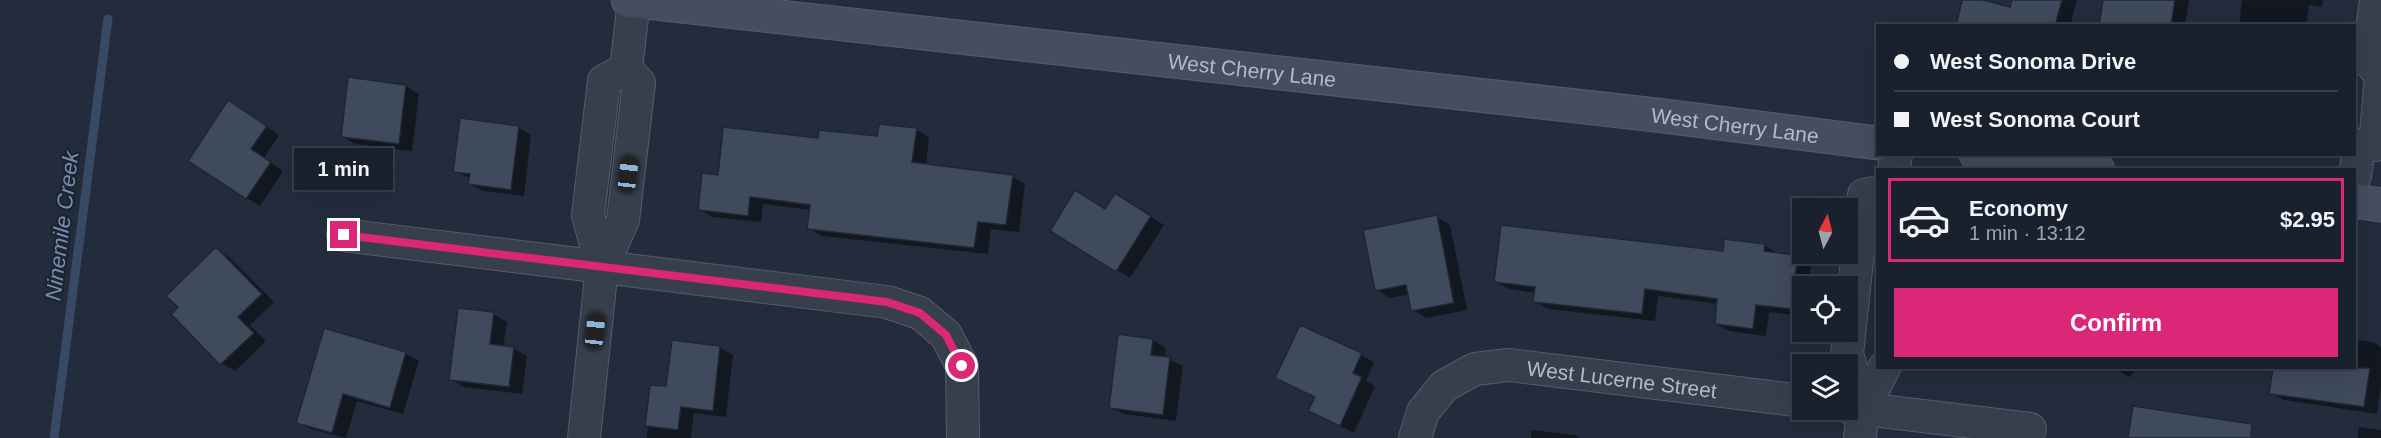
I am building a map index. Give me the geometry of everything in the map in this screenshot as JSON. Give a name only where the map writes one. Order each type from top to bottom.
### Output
[{"type":"main road","name":"West Cherry Lane","points":[[628,0],[1876,142]]},
{"type":"main road","points":[[1991,156],[2083,168]]},
{"type":"main road","points":[[2356,201],[2381,205]]},
{"type":"street","points":[[584,438],[602,267],[623,219],[626,197],[639,83],[626,69],[634,0]]},
{"type":"street","points":[[2356,156],[2375,145],[2371,70],[2376,0]]},
{"type":"street","points":[[1847,354],[1864,195],[1876,192]]},
{"type":"street","points":[[344,235],[887,302],[920,313],[946,335],[962,366],[963,438]]},
{"type":"street","name":"West Lucerne Street","points":[[1415,438],[1423,412],[1444,386],[1475,369],[1509,365],[1792,400]]},
{"type":"street","points":[[1858,416],[1883,369]]},
{"type":"street","points":[[1858,418],[2030,429]]},
{"type":"building","points":[[1962,0],[1983,0],[2010,7],[2012,0],[2062,0],[2056,24],[1956,24]]},
{"type":"building","points":[[2103,0],[2175,0],[2171,24],[2099,24]]},
{"type":"building","points":[[348,77],[406,85],[399,144],[341,137]]},
{"type":"building","points":[[228,100],[267,126],[251,149],[271,162],[246,199],[188,161]]},
{"type":"building","points":[[460,118],[519,126],[511,190],[468,184],[470,174],[453,172]]},
{"type":"building","points":[[879,124],[917,128],[912,162],[1013,175],[1006,225],[978,222],[974,248],[807,229],[810,205],[750,197],[748,216],[698,210],[702,173],[718,175],[723,127],[818,138],[819,130],[877,136]]},
{"type":"building","points":[[1075,190],[1105,209],[1115,193],[1151,216],[1116,272],[1050,231]]},
{"type":"building","points":[[1437,215],[1454,303],[1411,311],[1406,285],[1375,291],[1363,230]]},
{"type":"building","points":[[1501,225],[1723,251],[1724,239],[1765,244],[1764,251],[1792,254],[1792,264],[1797,264],[1795,276],[1792,276],[1791,309],[1756,305],[1753,329],[1715,324],[1717,299],[1645,289],[1642,314],[1533,302],[1535,287],[1494,282]]},
{"type":"building","points":[[216,247],[262,294],[238,317],[254,333],[220,365],[171,314],[178,307],[166,296]]},
{"type":"building","points":[[458,308],[494,312],[490,344],[514,347],[509,387],[449,380]]},
{"type":"building","points":[[1300,325],[1362,353],[1353,373],[1362,377],[1340,426],[1308,411],[1315,397],[1275,378]]},
{"type":"building","points":[[324,328],[406,352],[390,408],[343,394],[332,433],[296,423]]},
{"type":"building","points":[[1118,334],[1153,339],[1151,355],[1170,357],[1163,415],[1109,408]]},
{"type":"building","points":[[672,340],[720,346],[713,411],[681,407],[678,430],[645,426],[650,385],[666,386]]},
{"type":"building","points":[[2370,368],[2364,407],[2269,394],[2273,369]]},
{"type":"building","points":[[2133,406],[2252,424],[2251,438],[2128,438]]},
{"type":"waterway","name":"Ninemile Creek","points":[[54,438],[108,19]]},
{"type":"route","points":[[344,235],[887,302],[920,313],[946,335],[962,366]]}]
